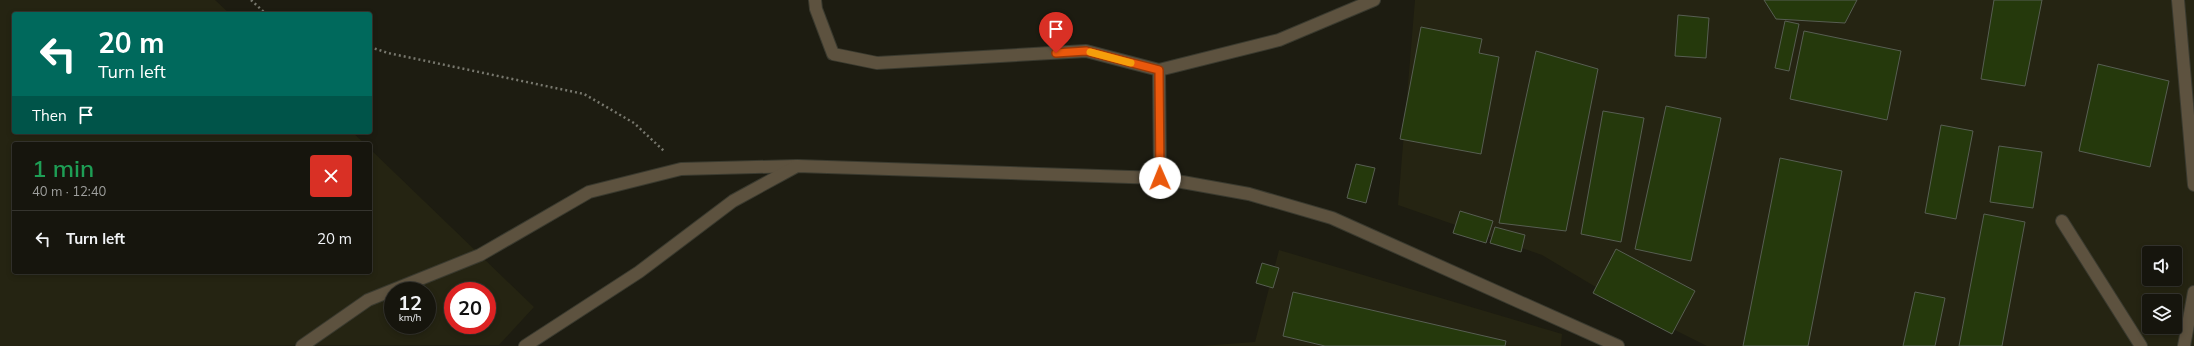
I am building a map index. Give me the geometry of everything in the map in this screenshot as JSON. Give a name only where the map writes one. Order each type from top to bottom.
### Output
[{"type":"street","points":[[815,0],[816,9],[834,54],[877,63],[1086,51],[1159,70],[1279,40],[1374,0]]},
{"type":"street","points":[[2178,0],[2194,185]]},
{"type":"street","points":[[1159,70],[1160,178]]},
{"type":"street","points":[[525,346],[638,272],[733,201],[798,166]]},
{"type":"street","points":[[302,346],[368,300],[480,255],[589,192],[682,169],[798,166],[1160,178],[1249,194],[1332,218],[1618,346]]},
{"type":"street","points":[[2062,221],[2141,346]]},
{"type":"street","points":[[2184,346],[2194,292]]},
{"type":"path","points":[[251,0],[264,12]]},
{"type":"path","points":[[372,48],[388,53],[584,94],[634,123],[682,169]]},
{"type":"shaded area","points":[[0,0],[215,0],[228,12],[12,12],[12,134],[354,134],[363,142],[12,142],[12,274],[372,274],[372,151],[534,307],[499,345],[0,346]]},
{"type":"shaded area","points":[[1415,0],[2194,0],[2194,346],[1707,346],[1631,308],[1542,255],[1398,205]]},
{"type":"shaded area","points":[[1279,250],[1562,334],[1561,346],[1200,346],[1255,342]]},
{"type":"building","points":[[1764,0],[1857,0],[1845,23],[1776,19]]},
{"type":"building","points":[[1994,0],[2042,0],[2025,86],[1981,79]]},
{"type":"building","points":[[1678,15],[1709,18],[1706,58],[1675,56]]},
{"type":"building","points":[[1785,21],[1799,24],[1789,71],[1775,68]]},
{"type":"building","points":[[1421,27],[1482,39],[1479,53],[1499,57],[1481,154],[1400,139]]},
{"type":"building","points":[[1804,31],[1901,51],[1887,120],[1790,99]]},
{"type":"building","points":[[1536,51],[1598,69],[1566,231],[1499,223]]},
{"type":"building","points":[[2098,64],[2169,81],[2150,167],[2079,151]]},
{"type":"building","points":[[1666,106],[1721,118],[1691,261],[1635,249]]},
{"type":"building","points":[[1603,111],[1644,118],[1621,242],[1581,234]]},
{"type":"building","points":[[1941,125],[1973,131],[1956,219],[1925,213]]},
{"type":"building","points":[[1999,146],[2042,152],[2033,208],[1990,202]]},
{"type":"building","points":[[1780,158],[1842,171],[1808,346],[1743,346]]},
{"type":"building","points":[[1356,164],[1375,168],[1366,203],[1347,198]]},
{"type":"building","points":[[1460,211],[1493,221],[1486,243],[1453,233]]},
{"type":"building","points":[[1984,214],[2025,222],[2002,346],[1959,346]]},
{"type":"building","points":[[1495,227],[1525,235],[1521,252],[1490,243]]},
{"type":"building","points":[[1616,249],[1695,291],[1672,334],[1593,293]]},
{"type":"building","points":[[1262,263],[1279,268],[1273,288],[1256,283]]},
{"type":"building","points":[[1293,292],[1506,341],[1505,346],[1325,346],[1283,336]]},
{"type":"building","points":[[1915,292],[1945,298],[1935,346],[1903,346]]},
{"type":"slow traffic","points":[[1090,52],[1131,63]]},
{"type":"route","points":[[1056,53],[1086,51],[1159,70],[1160,178]]}]
